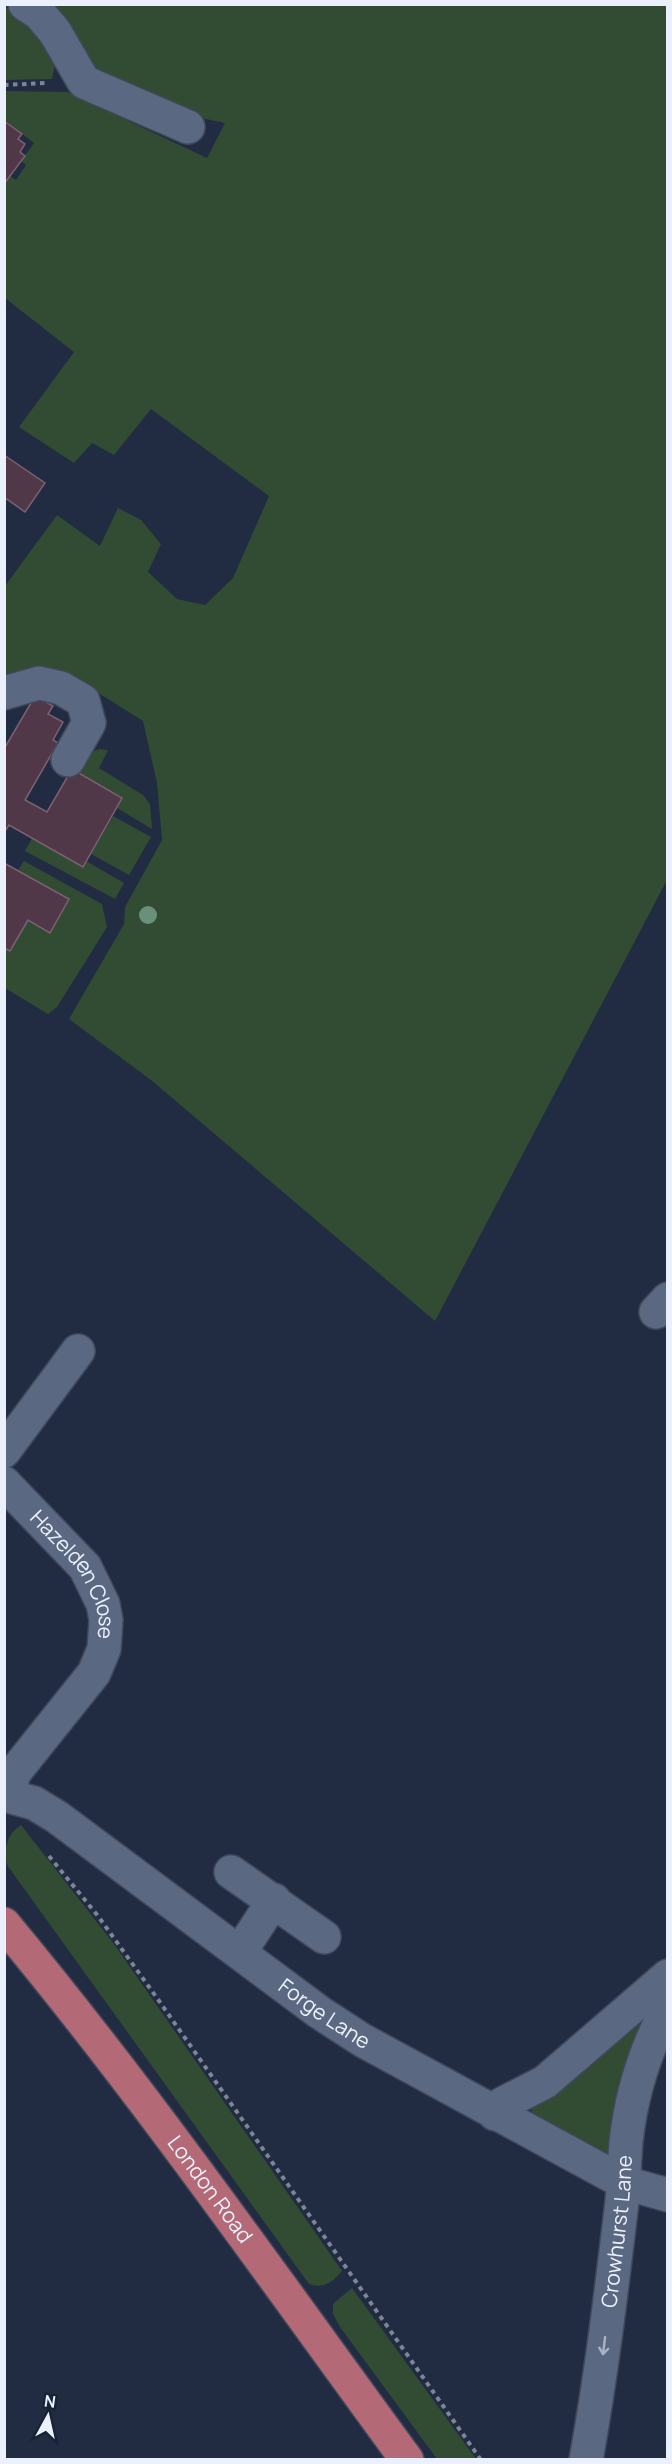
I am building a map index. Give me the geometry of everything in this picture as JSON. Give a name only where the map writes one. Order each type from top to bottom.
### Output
[{"type":"main road","name":"London Road","points":[[4,1924],[55,1985],[185,2156],[407,2460]]},
{"type":"street","points":[[25,4],[39,13],[55,32],[84,82],[188,128]]},
{"type":"street","points":[[4,693],[39,683],[61,688],[82,701],[88,723],[68,760]]},
{"type":"street","points":[[4,1451],[78,1351]]},
{"type":"street","name":"Hazelden Close","points":[[4,1483],[85,1567],[103,1604],[106,1620],[104,1649],[94,1673],[14,1773],[6,1795]]},
{"type":"street","name":"Forge Lane","points":[[6,1795],[34,1803],[57,1817],[319,2012],[362,2040],[625,2183],[668,2195]]},
{"type":"street","points":[[231,1872],[324,1937]]},
{"type":"street","points":[[240,1953],[274,1900]]},
{"type":"street","points":[[495,2114],[502,2104],[532,2090],[554,2075],[668,1976]]},
{"type":"street","name":"Crowhurst Lane","points":[[586,2460],[598,2390],[625,2183],[626,2143],[630,2112],[649,2046],[668,2007]]},
{"type":"path","points":[[45,1852],[98,1916],[151,1989],[481,2460]]},
{"type":"green space","points":[[54,5],[667,5],[667,880],[435,1321],[151,1080],[69,1019],[124,924],[125,907],[162,840],[157,783],[143,721],[65,672],[19,678],[5,674],[5,586],[57,515],[100,546],[118,508],[141,520],[161,544],[148,572],[177,599],[205,605],[233,578],[269,496],[151,409],[114,455],[92,443],[74,463],[19,427],[74,352],[5,298],[5,184],[10,176],[16,180],[26,165],[21,161],[34,143],[5,121],[5,91],[67,92],[207,158],[225,123],[201,118],[85,64]]},
{"type":"green space","points":[[5,7],[36,22],[56,60],[52,79],[5,80]]},
{"type":"green space","points":[[108,750],[99,768],[143,795],[150,804],[152,829],[117,808],[122,797],[72,769],[93,751]]},
{"type":"green space","points":[[113,816],[151,837],[129,875],[91,854]]},
{"type":"green space","points":[[32,838],[83,867],[86,861],[124,883],[115,899],[25,851]]},
{"type":"green space","points":[[24,861],[102,904],[107,927],[57,1007],[48,1014],[5,988],[5,948],[10,951],[28,920],[50,932],[69,899],[18,870]]},
{"type":"green space","points":[[21,1825],[114,1944],[342,2271],[331,2281],[320,2286],[309,2284],[7,1865],[7,1843],[12,1833]]},
{"type":"green space","points":[[646,2012],[614,2154],[595,2153],[532,2114],[531,2106]]},
{"type":"green space","points":[[352,2288],[476,2459],[437,2459],[340,2327],[333,2314],[333,2304]]},
{"type":"building","points":[[4,121],[22,134],[18,139],[25,144],[20,152],[25,156],[4,184]]},
{"type":"building","points":[[4,455],[45,483],[25,512],[4,497]]},
{"type":"building","points":[[35,696],[53,706],[48,714],[63,722],[53,740],[58,743],[25,800],[47,812],[72,769],[122,798],[83,867],[9,825],[4,833],[4,749]]},
{"type":"building","points":[[4,863],[69,899],[50,933],[28,920],[10,951],[4,948]]}]
